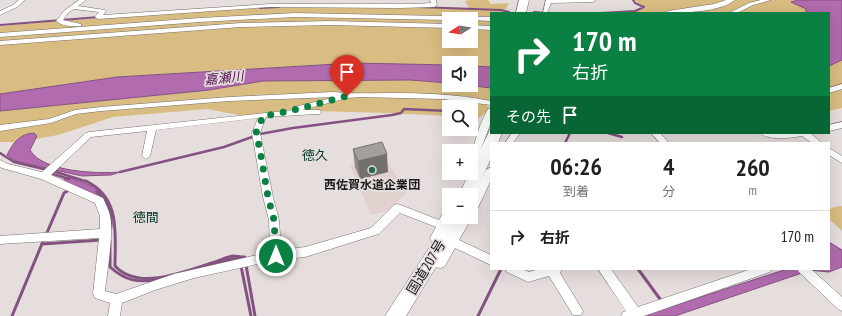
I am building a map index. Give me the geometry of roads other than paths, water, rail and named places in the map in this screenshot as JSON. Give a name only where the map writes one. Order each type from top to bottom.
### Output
[{"type":"highway","points":[[521,12],[524,0]]},
{"type":"highway","points":[[470,188],[490,144]]},
{"type":"highway","name":"国道207号","points":[[395,316],[429,262],[446,244],[448,224]]},
{"type":"street","points":[[0,13],[15,6],[22,0]]},
{"type":"street","points":[[83,0],[59,20],[64,24],[108,27]]},
{"type":"street","points":[[219,8],[224,0]]},
{"type":"street","points":[[73,7],[103,11],[98,16],[219,8],[294,5],[361,3],[412,6],[434,5],[433,0]]},
{"type":"street","points":[[545,12],[549,0],[593,0]]},
{"type":"street","points":[[675,12],[715,6],[732,0]]},
{"type":"street","points":[[734,12],[751,4],[768,0]]},
{"type":"street","points":[[0,7],[15,6]]},
{"type":"street","points":[[0,36],[108,27],[295,15],[490,19]]},
{"type":"street","points":[[0,43],[248,25],[332,23],[442,26]]},
{"type":"street","points":[[478,27],[490,28]]},
{"type":"street","points":[[0,32],[20,34]]},
{"type":"street","points":[[830,91],[842,86]]},
{"type":"street","points":[[1,128],[51,121],[75,112],[101,108],[229,98],[334,94],[347,96]]},
{"type":"street","points":[[284,113],[347,96],[360,95],[446,98],[490,103]]},
{"type":"street","points":[[46,174],[89,135],[284,113],[317,112]]},
{"type":"street","points":[[478,145],[490,114]]},
{"type":"street","points":[[263,116],[256,133],[268,197],[274,220],[276,256]]},
{"type":"street","points":[[830,128],[842,125]]},
{"type":"street","points":[[146,156],[152,128]]},
{"type":"street","points":[[656,134],[664,142]]},
{"type":"street","points":[[770,134],[782,136],[797,134]]},
{"type":"street","points":[[806,134],[817,142]]},
{"type":"street","points":[[830,152],[842,160]]},
{"type":"street","points":[[0,163],[5,166],[46,174],[71,189],[99,201],[105,216],[105,238],[99,294],[116,300],[140,288],[237,263],[306,252],[375,231],[398,208],[442,219]]},
{"type":"street","points":[[478,197],[490,172]]},
{"type":"street","points":[[462,224],[446,244],[490,260]]},
{"type":"street","points":[[0,240],[45,237],[105,238]]},
{"type":"street","points":[[513,270],[528,277],[550,270],[577,311]]},
{"type":"street","points":[[605,270],[631,315],[763,270]]},
{"type":"street","points":[[804,270],[842,305]]},
{"type":"street","points":[[114,316],[116,300]]},
{"type":"water","points":[[798,0],[842,0],[842,60],[830,66],[830,12],[806,12],[806,9],[791,2]]},
{"type":"water","name":"嘉瀬川","points":[[354,63],[442,65],[442,82],[410,80],[263,81],[209,90],[0,111],[0,94],[117,77]]},
{"type":"water","points":[[478,66],[490,67],[490,88],[478,86]]},
{"type":"water","points":[[34,133],[37,136],[30,150],[36,157],[46,163],[85,172],[120,172],[111,175],[82,176],[15,161],[7,155],[20,137]]},
{"type":"water","points":[[68,177],[95,187],[100,193],[94,196],[62,181]]},
{"type":"water","points":[[830,243],[842,250],[842,267],[829,272],[808,270],[830,270]]},
{"type":"water","points":[[784,270],[798,270],[802,273],[675,316],[642,316]]},
{"type":"waterway","points":[[618,12],[635,11],[644,7],[635,3],[633,0]]},
{"type":"waterway","points":[[260,8],[279,7]]},
{"type":"waterway","points":[[418,7],[501,10],[509,12]]},
{"type":"waterway","points":[[0,25],[99,17]]},
{"type":"waterway","points":[[260,134],[293,128],[392,115],[401,113],[404,109],[442,111]]},
{"type":"waterway","points":[[566,142],[570,134]]},
{"type":"waterway","points":[[612,134],[622,137]]},
{"type":"waterway","points":[[120,172],[224,147],[252,137]]},
{"type":"waterway","points":[[0,153],[14,162],[48,170]]},
{"type":"waterway","points":[[53,171],[87,182]]},
{"type":"waterway","points":[[53,174],[69,179]]},
{"type":"waterway","points":[[87,182],[97,188],[111,207],[115,229],[115,266],[125,274],[137,278],[150,279],[177,274],[231,256],[245,257],[245,260]]},
{"type":"waterway","points":[[46,235],[64,193],[69,190]]},
{"type":"waterway","points":[[97,192],[107,204],[111,218],[111,228]]},
{"type":"waterway","points":[[12,316],[44,239]]},
{"type":"waterway","points":[[42,244],[101,240]]},
{"type":"waterway","points":[[110,241],[110,267],[116,272],[122,276],[138,281],[159,280]]},
{"type":"waterway","points":[[200,268],[232,259],[240,259],[240,261]]},
{"type":"waterway","points":[[246,265],[255,316]]},
{"type":"waterway","points":[[241,266],[251,316]]},
{"type":"waterway","points":[[478,316],[501,270]]},
{"type":"waterway","points":[[639,270],[660,299]]},
{"type":"place","name":"西佐賀水道企業団","points":[[372,170]]},
{"type":"district","name":"徳久","points":[[315,155]]},
{"type":"district","name":"徳間","points":[[146,217]]}]
